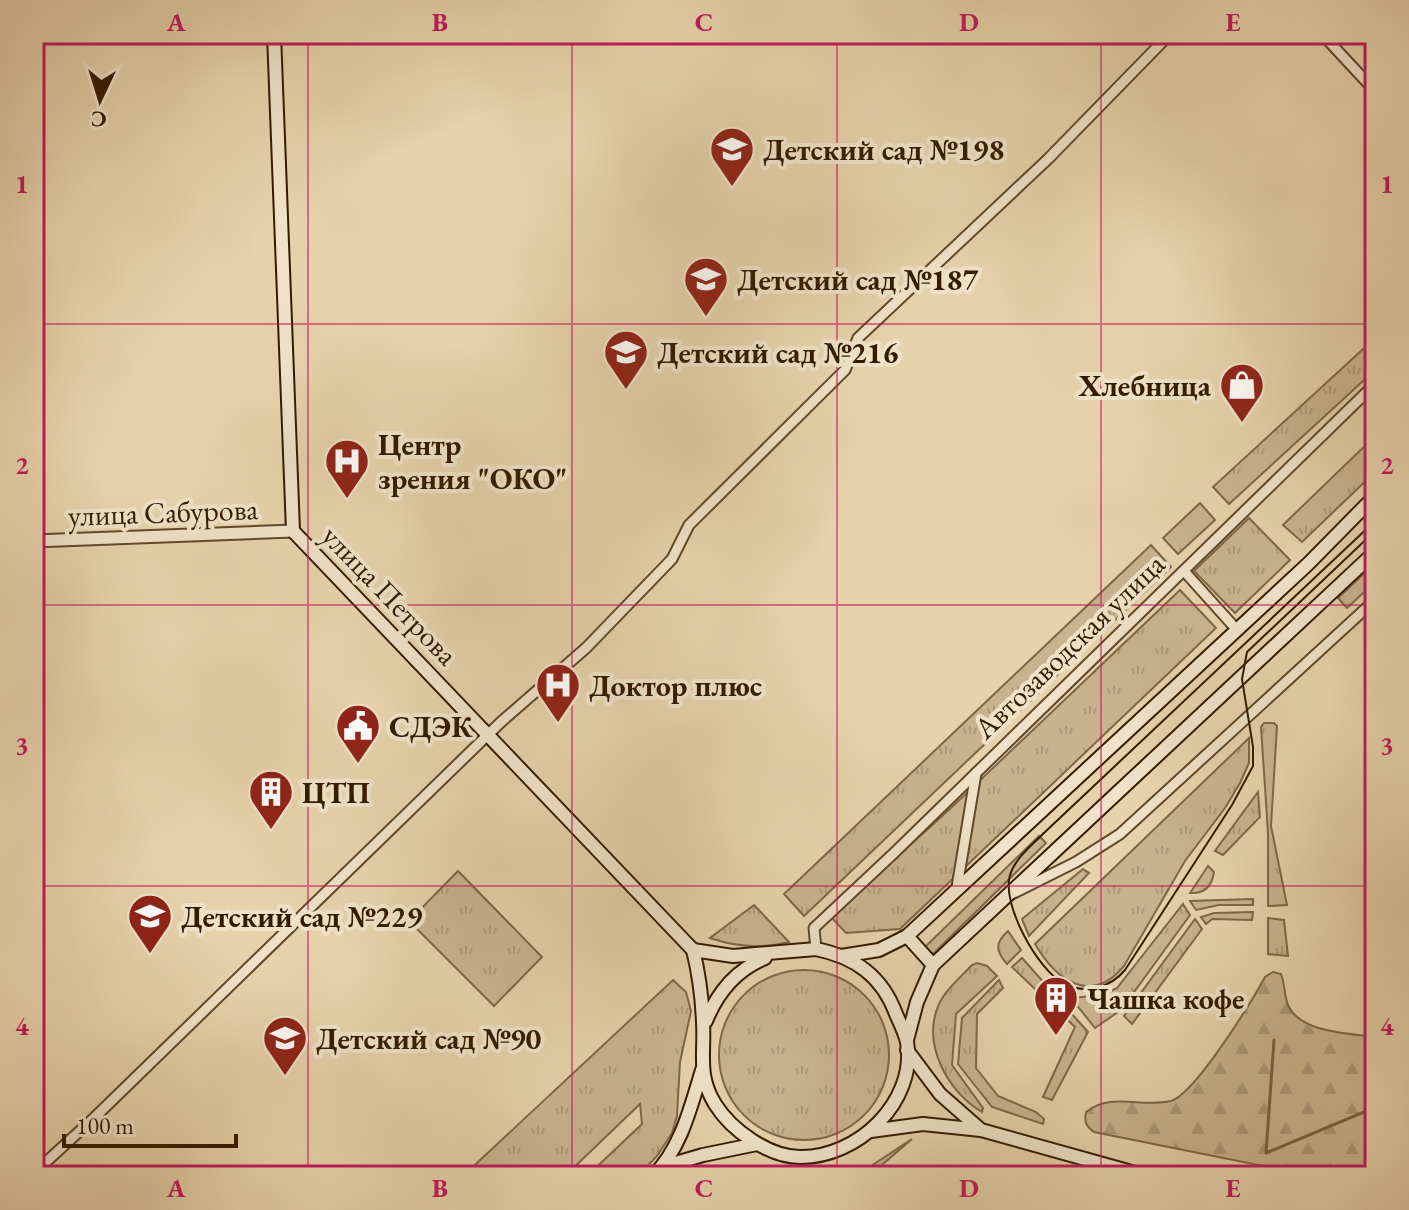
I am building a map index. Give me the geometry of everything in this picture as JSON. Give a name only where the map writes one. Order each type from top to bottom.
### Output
[{"type":"main road","name":"улица Петрова","points":[[274,34],[293,531],[693,950]]},
{"type":"main road","points":[[841,956],[879,950],[907,936],[1320,552],[1375,496]]},
{"type":"main road","points":[[702,1070],[714,1103],[733,1127],[757,1144],[798,1157],[846,1147],[871,1131],[891,1108],[904,1080],[907,1045],[917,1002],[933,965],[1375,552]]},
{"type":"main road","points":[[907,936],[933,965]]},
{"type":"main road","points":[[658,1172],[684,1125],[702,1070],[702,989],[693,950],[733,956],[816,949],[841,956],[868,971],[889,993],[907,1045],[940,1094],[981,1130]]},
{"type":"main road","points":[[704,1027],[714,1002],[730,981],[751,964],[776,953]]},
{"type":"main road","points":[[871,1131],[923,1124],[981,1130],[1146,1176]]},
{"type":"main road","points":[[658,1172],[703,1155],[757,1144]]},
{"type":"street","points":[[34,1173],[488,735],[586,648],[672,559],[689,525],[845,370],[858,338],[1048,159],[1170,34]]},
{"type":"street","points":[[1322,34],[1375,91]]},
{"type":"street","name":"Автозаводская улица","points":[[816,949],[814,928],[1375,384]]},
{"type":"street","name":"улица Сабурова","points":[[34,541],[293,531]]},
{"type":"street","points":[[1184,571],[1237,630]]},
{"type":"street","points":[[1004,898],[1076,862],[1120,834],[1375,600]]},
{"type":"street","points":[[957,887],[976,773]]},
{"type":"green space","points":[[1375,338],[1375,370],[1229,504],[1213,487]]},
{"type":"green space","points":[[1375,436],[1375,472],[1302,542],[1283,525]]},
{"type":"green space","points":[[1200,503],[1215,520],[1178,554],[1163,538]]},
{"type":"green space","points":[[1249,518],[1290,560],[1235,613],[1194,571]]},
{"type":"green space","points":[[1151,545],[1171,567],[804,916],[784,894]]},
{"type":"green space","points":[[1375,563],[1375,582],[1347,608],[1338,598]]},
{"type":"green space","points":[[1180,590],[1216,628],[900,929],[846,933],[831,917],[952,807]]},
{"type":"green space","points":[[1264,723],[1277,726],[1271,826],[1287,905],[1268,906],[1268,833],[1261,727]]},
{"type":"green space","points":[[1249,738],[1249,763],[1240,783],[1185,861],[1124,966],[1112,978],[1099,984],[1075,984],[1064,977],[1035,944]]},
{"type":"green space","points":[[1258,792],[1260,817],[1223,855],[1215,851]]},
{"type":"green space","points":[[1039,836],[1046,843],[934,953],[927,953],[925,947]]},
{"type":"green space","points":[[1208,866],[1214,872],[1212,881],[1204,890],[1190,893]]},
{"type":"green space","points":[[1083,869],[1089,873],[1029,936],[1022,919]]},
{"type":"green space","points":[[458,871],[542,957],[494,1006],[409,921]]},
{"type":"green space","points":[[1253,899],[1253,905],[1219,905],[1196,910],[1190,901]]},
{"type":"green space","points":[[1183,904],[1190,915],[1121,1010],[1095,1028],[1071,998],[1103,995],[1117,988]]},
{"type":"green space","points":[[754,905],[789,942],[749,946],[710,938]]},
{"type":"green space","points":[[1253,912],[1252,920],[1212,919],[1206,924],[1201,917],[1214,913]]},
{"type":"green space","points":[[1268,918],[1284,920],[1288,956],[1268,954]]},
{"type":"green space","points":[[1195,919],[1202,929],[1132,1024],[1124,1016]]},
{"type":"green space","points":[[1008,931],[1021,950],[1007,964],[998,947]]},
{"type":"green space","points":[[1022,958],[1088,1032],[1052,1100],[1043,1097],[1075,1027],[1012,967]]},
{"type":"green space","points":[[977,963],[987,966],[997,976],[956,1014],[952,1065],[983,1108],[982,1112],[949,1080],[941,1066],[933,1035],[934,1019],[942,999]]},
{"type":"green space","points":[[804,970],[837,976],[864,995],[883,1022],[889,1055],[883,1088],[864,1115],[837,1134],[804,1140],[771,1134],[744,1115],[725,1088],[719,1055],[725,1022],[744,995],[771,976]]},
{"type":"green space","points":[[1273,972],[1281,974],[1288,1005],[1303,1021],[1326,1030],[1375,1037],[1375,1176],[1313,1176],[1094,1132],[1089,1128],[1086,1112],[1096,1106],[1116,1102],[1160,1103],[1181,1095],[1208,1065],[1265,977]]},
{"type":"green space","points":[[673,980],[686,992],[691,1011],[680,1062],[677,1116],[672,1133],[657,1156],[638,1176],[587,1176],[642,1124],[640,1104],[565,1176],[463,1176]]},
{"type":"green space","points":[[999,980],[1003,988],[977,1014],[976,1068],[998,1096],[1036,1112],[1044,1119],[1043,1124],[992,1107],[958,1064],[962,1018]]},
{"type":"green space","points":[[912,1139],[869,1176],[856,1176]]},
{"type":"green space","points":[[1256,1164],[1313,1176],[1253,1176],[1249,1169]]},
{"type":"waterway","points":[[1274,1040],[1266,1153],[1364,1112]]},
{"type":"tram line","points":[[1375,521],[1045,832],[1016,863],[1009,887],[1016,918],[1033,951],[1053,976],[1071,987],[1088,989],[1105,985],[1125,970],[1232,805],[1253,766],[1242,679],[1247,652],[1375,531]]},
{"type":"place","name":"Детский сад №198","points":[[732,188]]},
{"type":"place","name":"Детский сад №187","points":[[706,318]]},
{"type":"place","name":"Детский сад №216","points":[[626,391]]},
{"type":"place","name":"Хлебница","points":[[1242,424]]},
{"type":"place","name":"Центр зрения \"ОКО\"","points":[[347,500]]},
{"type":"place","name":"Доктор плюс","points":[[558,724]]},
{"type":"place","name":"СДЭК","points":[[358,765]]},
{"type":"place","name":"ЦТП","points":[[271,831]]},
{"type":"place","name":"Детский сад №229","points":[[150,955]]},
{"type":"place","name":"Чашка кофе","points":[[1056,1037]]},
{"type":"place","name":"Детский сад №90","points":[[285,1077]]}]
